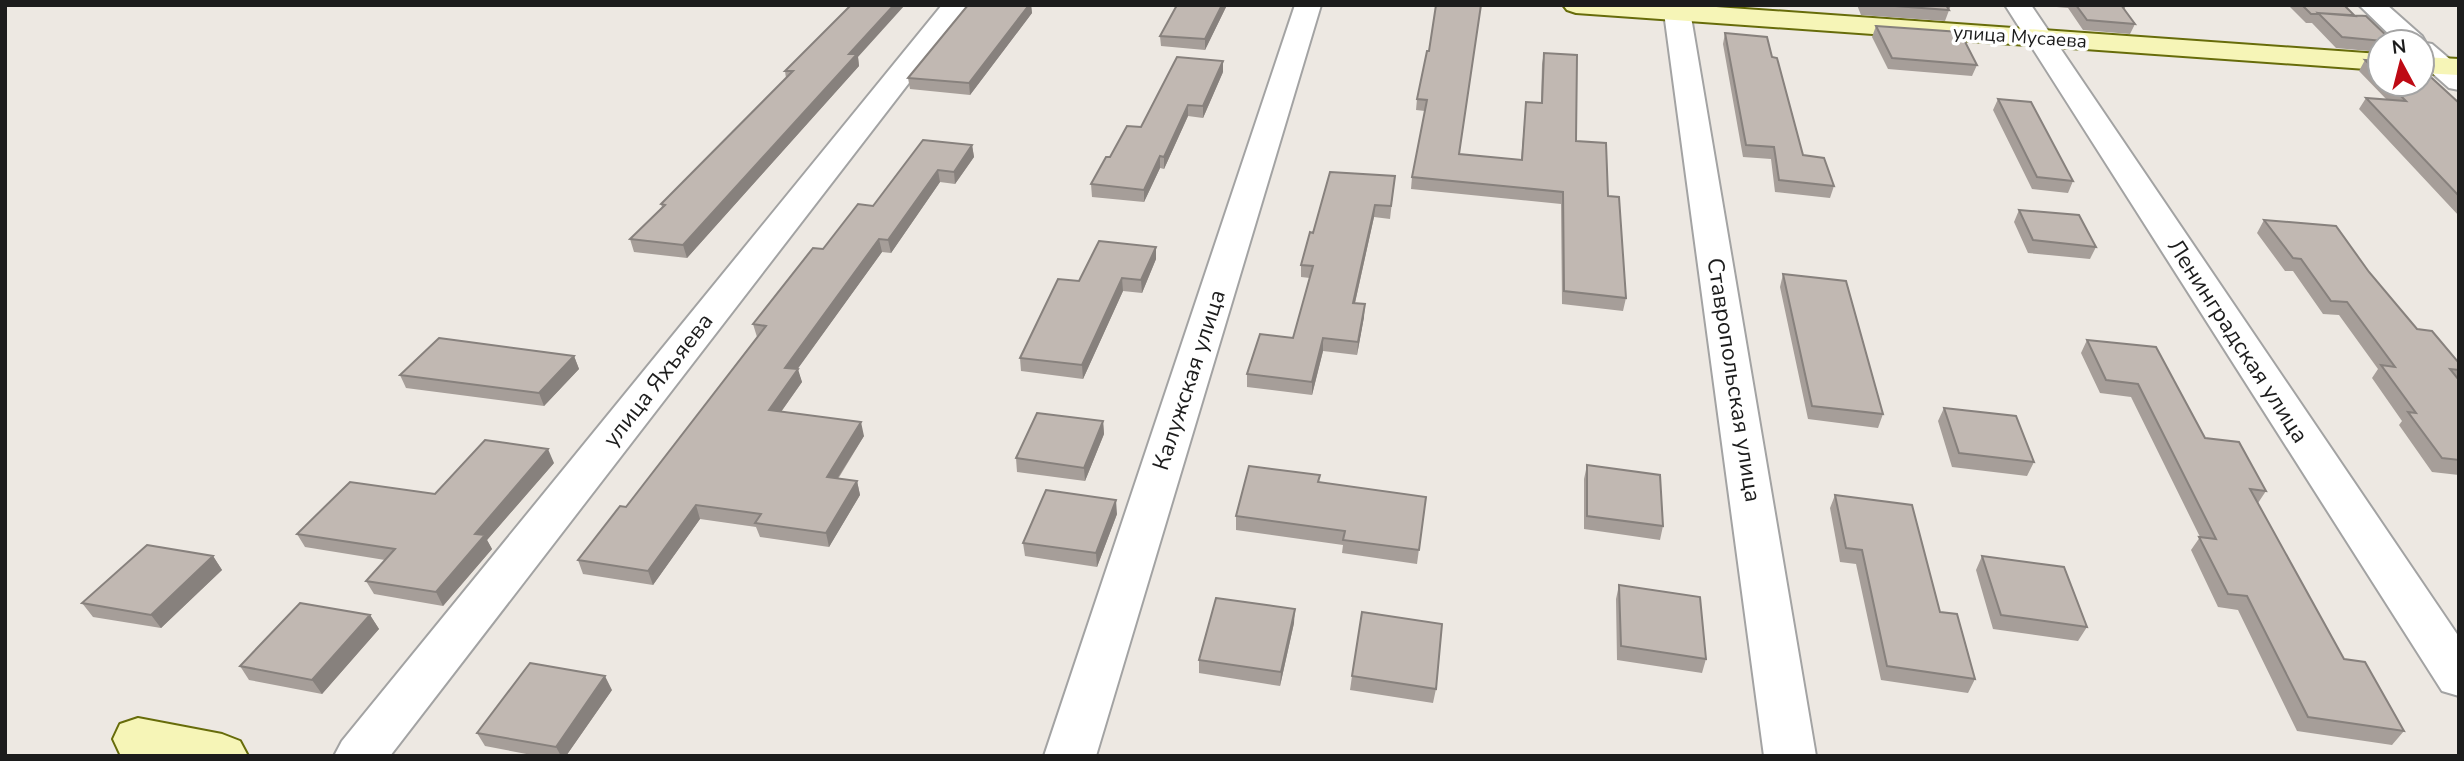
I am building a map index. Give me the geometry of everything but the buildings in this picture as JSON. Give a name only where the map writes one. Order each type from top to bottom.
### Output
[{"type":"street","name":"улица Яхъяева","points":[[359,756],[956,5]]},
{"type":"street","name":"Калужская улица","points":[[1070,756],[1308,5]]},
{"type":"street","name":"улица Мусаева","points":[[1576,5],[1677,9],[2366,61]]},
{"type":"street","name":"Ленинградская улица","points":[[2018,5],[2459,677]]},
{"type":"street","points":[[2372,5],[2397,28]]},
{"type":"street","name":"Ставропольская улица","points":[[1677,9],[1790,756]]},
{"type":"street","points":[[129,747],[222,756]]}]
